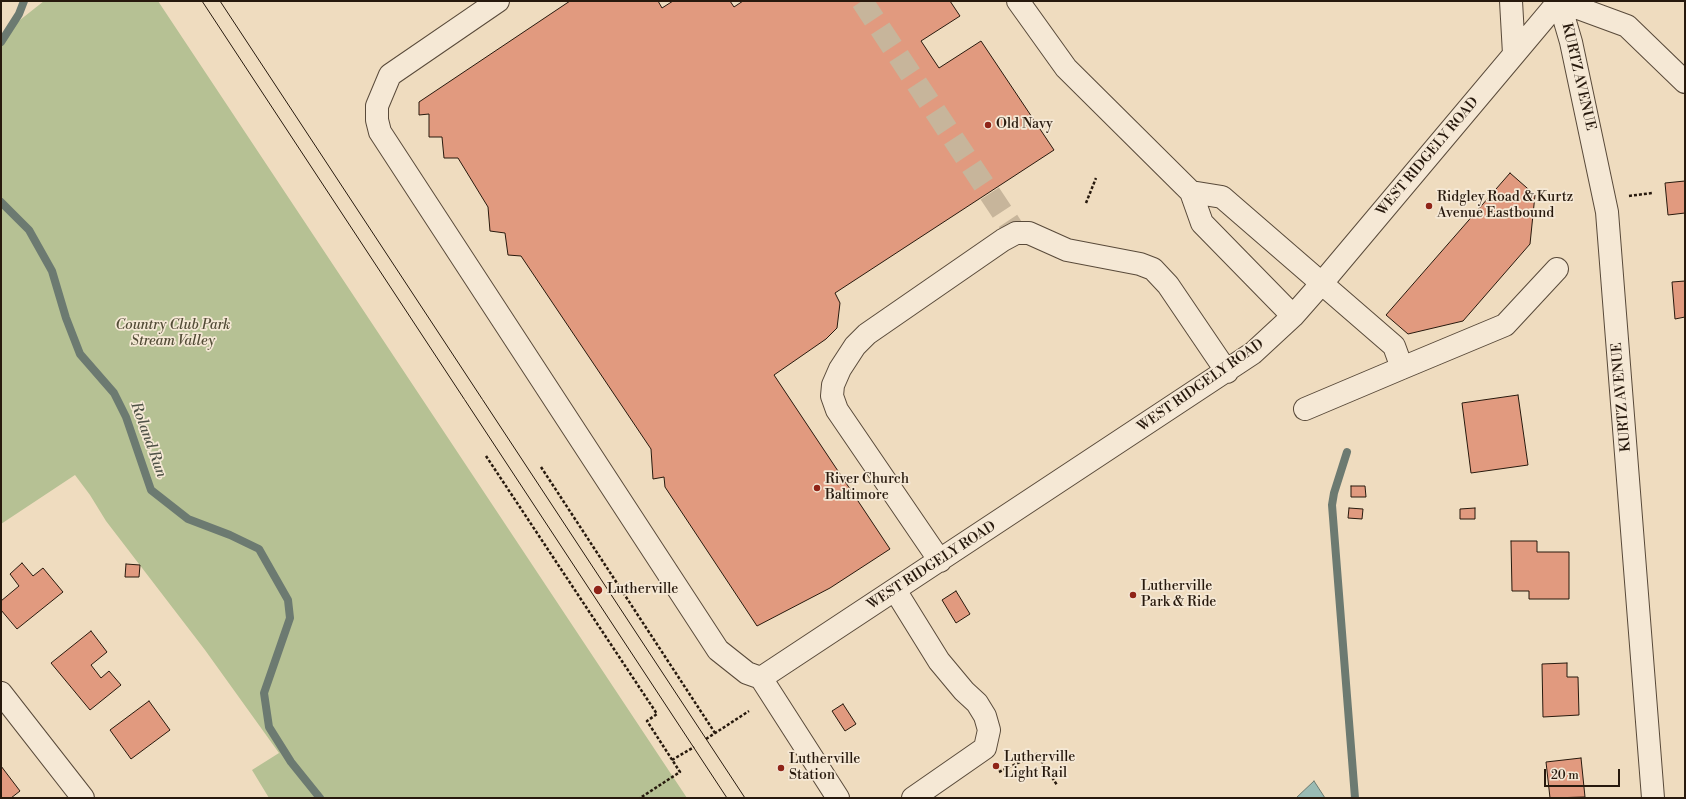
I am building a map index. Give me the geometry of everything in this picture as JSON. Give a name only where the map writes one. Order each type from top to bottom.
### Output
[{"type":"street","points":[[498,1],[390,75],[377,106],[377,120],[380,132],[718,650],[747,673],[761,678],[838,798]]},
{"type":"street","points":[[1018,1],[1066,68],[1191,192],[1202,223],[1293,316]]},
{"type":"street","points":[[1511,1],[1514,54]]},
{"type":"street","points":[[1559,1],[1628,26],[1685,82]]},
{"type":"street","name":"WEST RIDGELY ROAD","points":[[761,678],[1253,353],[1293,316],[1322,284],[1559,1]]},
{"type":"street","name":"KURTZ AVENUE","points":[[1559,1],[1572,50],[1607,212],[1653,798]]},
{"type":"street","points":[[1191,192],[1222,197],[1394,346],[1402,368]]},
{"type":"street","points":[[940,561],[837,410],[832,396],[833,385],[840,369],[851,352],[867,334],[1003,240],[1016,233],[1029,233],[1067,250],[1140,264],[1153,270],[1168,285],[1226,372]]},
{"type":"street","points":[[1305,409],[1505,325],[1557,268]]},
{"type":"street","points":[[895,590],[939,660],[964,691],[977,703],[985,716],[988,730],[985,748],[913,798]]},
{"type":"street","points":[[1,693],[83,798]]},
{"type":"path","points":[[1086,203],[1096,178]]},
{"type":"path","points":[[486,456],[657,714],[647,721],[680,772],[640,798]]},
{"type":"path","points":[[541,467],[715,733]]},
{"type":"path","points":[[706,739],[749,711]]},
{"type":"path","points":[[672,760],[694,747]]},
{"type":"path","points":[[999,772],[1037,754],[1057,785]]},
{"type":"green space","name":"Country Club Park Stream Valley","points":[[44,1],[158,1],[687,798],[269,798],[252,770],[279,753],[205,650],[106,521],[90,495],[75,475],[1,524],[1,35]]},
{"type":"water","points":[[1314,781],[1325,798],[1296,798]]},
{"type":"building","points":[[570,1],[658,1],[662,8],[673,1],[730,1],[734,7],[743,1],[950,1],[960,16],[921,41],[939,68],[981,41],[1054,150],[835,293],[840,303],[837,328],[826,339],[774,375],[890,549],[830,588],[757,626],[665,487],[664,477],[653,479],[651,449],[521,256],[508,255],[505,233],[490,231],[488,207],[458,158],[444,158],[442,137],[429,137],[429,114],[419,115],[419,102]]},
{"type":"building","points":[[1510,173],[1535,195],[1530,244],[1463,321],[1408,334],[1386,315]]},
{"type":"building","points":[[1685,181],[1685,213],[1668,215],[1665,183]]},
{"type":"building","points":[[1685,281],[1685,317],[1675,319],[1672,282]]},
{"type":"building","points":[[1518,395],[1528,465],[1471,473],[1462,403]]},
{"type":"building","points":[[1351,486],[1365,486],[1366,497],[1351,497]]},
{"type":"building","points":[[1349,508],[1363,509],[1362,519],[1348,518]]},
{"type":"building","points":[[1475,508],[1475,519],[1460,519],[1460,509]]},
{"type":"building","points":[[1511,541],[1537,541],[1537,552],[1569,552],[1569,599],[1529,599],[1529,591],[1512,591]]},
{"type":"building","points":[[22,563],[33,576],[43,568],[63,592],[17,629],[1,610],[1,601],[19,586],[10,574]]},
{"type":"building","points":[[126,564],[140,565],[139,577],[125,577]]},
{"type":"building","points":[[956,591],[970,614],[956,623],[942,600]]},
{"type":"building","points":[[91,631],[107,652],[91,665],[101,678],[109,671],[121,685],[90,710],[51,663]]},
{"type":"building","points":[[1567,663],[1567,677],[1578,677],[1579,715],[1543,717],[1542,664]]},
{"type":"building","points":[[149,701],[170,730],[131,759],[110,730]]},
{"type":"building","points":[[843,704],[856,724],[845,731],[832,711]]},
{"type":"building","points":[[1581,758],[1585,797],[1550,798],[1546,762]]},
{"type":"building","points":[[1,766],[20,791],[11,798],[1,798]]},
{"type":"waterway","name":"Roland Run","points":[[1,42],[19,14],[24,1]]},
{"type":"waterway","name":"Roland Run","points":[[1,202],[29,230],[52,271],[66,318],[80,354],[114,393],[126,417],[151,490],[188,519],[230,535],[259,549],[288,600],[290,618],[264,693],[269,727],[291,762],[320,798]]},
{"type":"waterway","points":[[1347,452],[1334,493],[1332,505],[1355,798]]},
{"type":"tunnel","points":[[862,1],[1016,233]]},
{"type":"tram line","points":[[202,1],[727,798]]},
{"type":"tram line","points":[[220,1],[745,798]]},
{"type":"place","name":"Old Navy","points":[[988,125]]},
{"type":"place","name":"Ridgley Road & Kurtz Avenue Eastbound","points":[[1429,206]]},
{"type":"place","name":"River Church Baltimore","points":[[817,488]]},
{"type":"place","name":"Lutherville","points":[[598,590]]},
{"type":"place","name":"Lutherville Park & Ride","points":[[1133,595]]},
{"type":"place","name":"Lutherville Light Rail","points":[[996,766]]},
{"type":"place","name":"Lutherville Station","points":[[781,768]]}]
